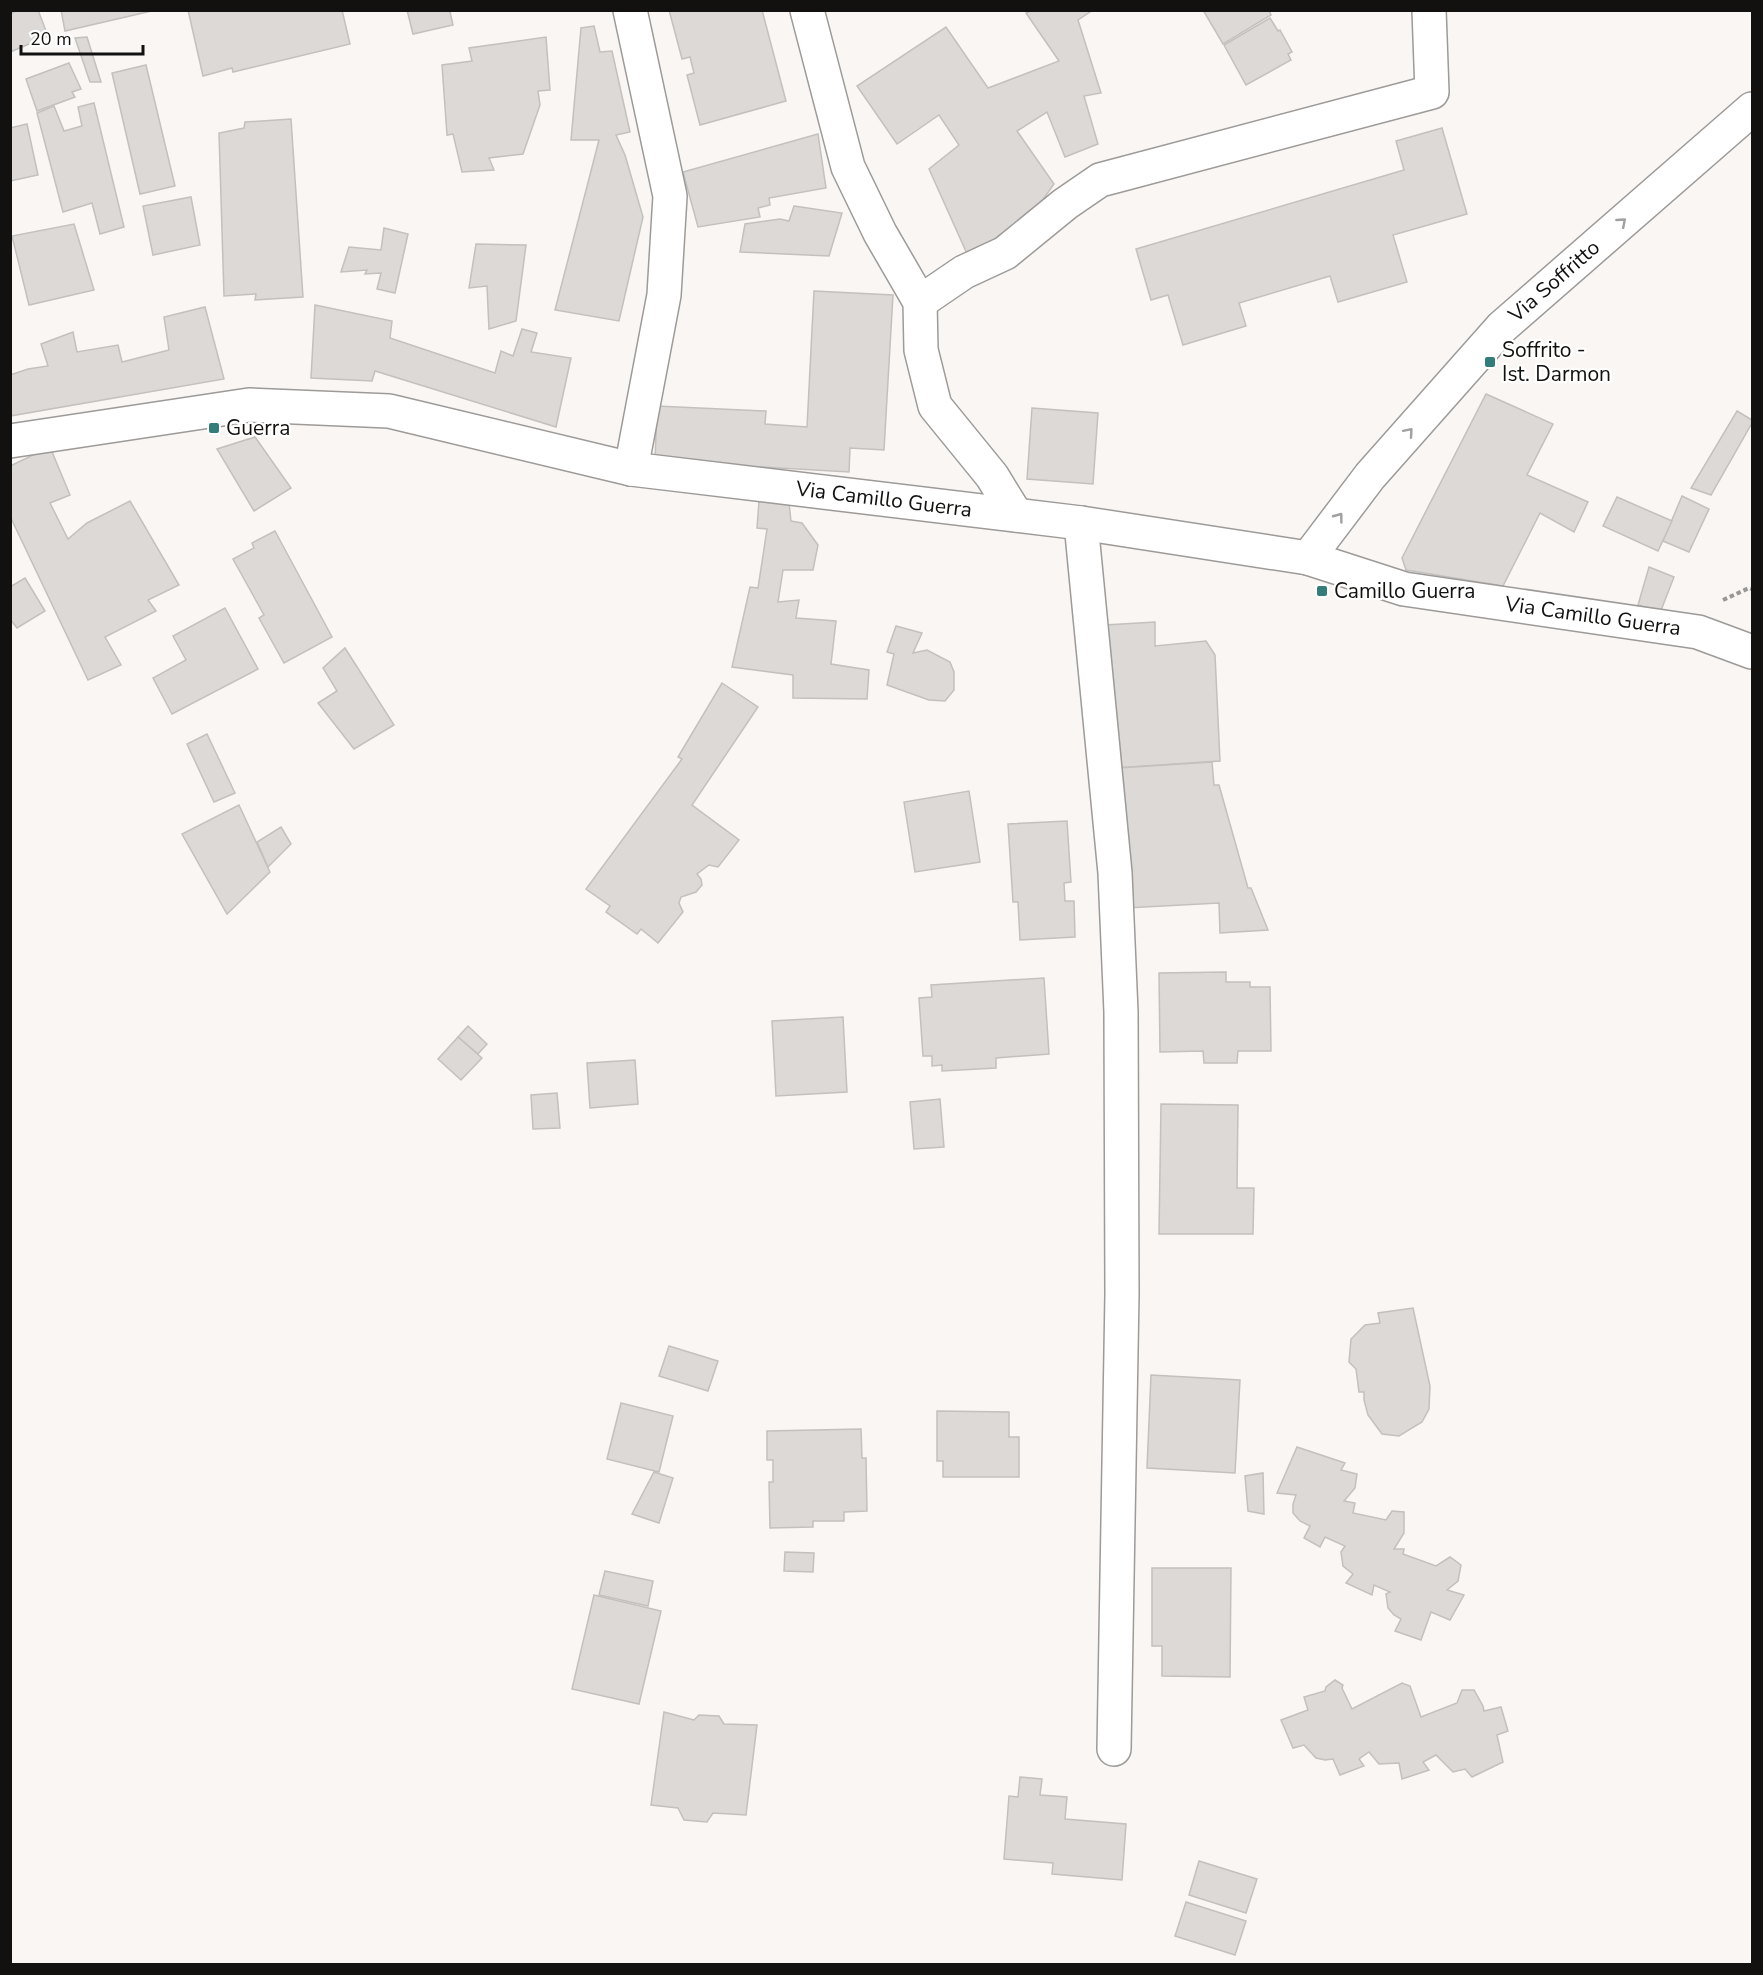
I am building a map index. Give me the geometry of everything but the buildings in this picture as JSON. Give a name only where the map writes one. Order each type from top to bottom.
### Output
[{"type":"street","points":[[630,10],[670,196],[664,295],[630,469]]},
{"type":"street","points":[[807,10],[848,167],[880,232],[920,302],[921,350],[936,406],[992,476],[1016,515]]},
{"type":"street","points":[[920,302],[964,272],[1005,253],[1065,204],[1100,180],[1432,92],[1429,10]]},
{"type":"street","name":"Via Soffritto","points":[[1308,558],[1370,476],[1502,327],[1752,109]]},
{"type":"street","name":"Via Camillo Guerra","points":[[10,441],[249,405],[389,411],[630,469],[1081,523],[1308,558],[1404,589],[1698,632],[1752,652]]},
{"type":"street","points":[[1081,523],[1115,873],[1121,1012],[1122,1294],[1114,1749]]},
{"type":"place","name":"Soffrito - Ist. Darmon","points":[[1490,362]]},
{"type":"place","name":"Guerra","points":[[214,428]]},
{"type":"place","name":"Camillo Guerra","points":[[1322,591]]}]
